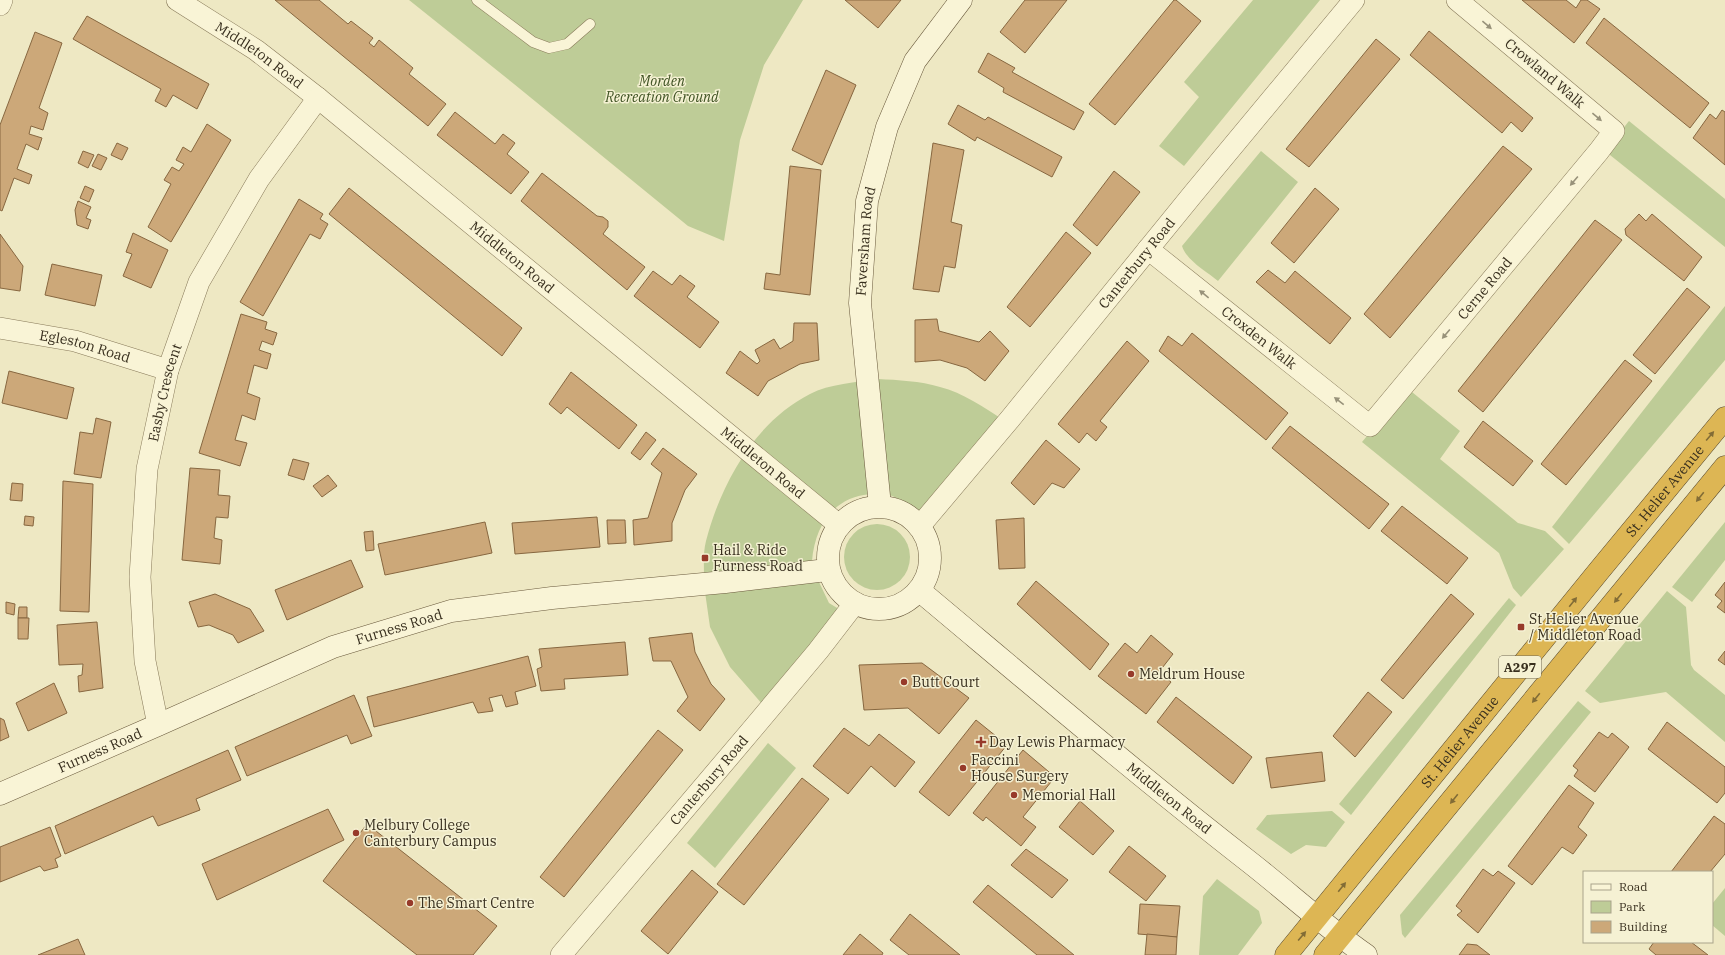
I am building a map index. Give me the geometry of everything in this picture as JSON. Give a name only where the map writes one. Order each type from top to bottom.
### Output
[{"type":"highway","name":"St. Helier Avenue","points":[[1286,955],[1318,918],[1593,578],[1725,418]]},
{"type":"highway","name":"A297","points":[[1325,955],[1725,467]]},
{"type":"street","points":[[0,5],[2,0]]},
{"type":"street","name":"Middleton Road","points":[[177,0],[256,50],[318,98],[839,525]]},
{"type":"street","name":"Faversham Road","points":[[880,506],[860,303],[867,201],[887,127],[915,61],[962,0]]},
{"type":"street","name":"Canterbury Road","points":[[919,527],[1354,0]]},
{"type":"street","name":"Crowland Walk","points":[[1457,0],[1614,131],[1599,151]]},
{"type":"street","name":"Easby Crescent","points":[[158,725],[145,661],[140,576],[147,469],[168,370],[199,282],[259,179],[318,98]]},
{"type":"street","name":"Cerne Road","points":[[1370,426],[1599,151]]},
{"type":"street","name":"Croxden Walk","points":[[1148,249],[1370,426]]},
{"type":"street","name":"Egleston Road","points":[[0,328],[75,341],[168,370]]},
{"type":"street","points":[[880,506],[899,511],[919,527],[929,540],[932,559],[929,576],[920,591],[905,603],[896,606],[879,608],[867,607],[855,603],[846,597],[834,584],[827,570],[831,542],[839,525],[856,511],[880,506]]},
{"type":"street","name":"Furness Road","points":[[0,794],[333,647],[451,611],[552,598],[725,582],[827,570]]},
{"type":"street","name":"Middleton Road","points":[[920,591],[1217,838],[1366,955]]},
{"type":"street","name":"Canterbury Road","points":[[561,955],[823,645],[855,603]]},
{"type":"lane","points":[[477,0],[533,42],[549,48],[566,44],[590,24]]},
{"type":"green space","name":"Morden Recreation Ground","points":[[409,0],[803,0],[764,65],[740,140],[724,241],[688,226]]},
{"type":"green space","points":[[1253,0],[1320,0],[1184,166],[1159,146],[1199,97],[1184,82]]},
{"type":"green space","points":[[1629,121],[1725,199],[1725,247],[1605,151]]},
{"type":"green space","points":[[1261,151],[1298,182],[1218,281],[1192,261],[1182,246]]},
{"type":"green space","points":[[1725,306],[1725,360],[1569,544],[1552,527]]},
{"type":"green space","points":[[878,379],[917,382],[949,390],[973,401],[1003,420],[924,516],[906,503],[886,494],[858,496],[836,507],[828,516],[817,536],[812,561],[704,577],[705,545],[721,498],[731,476],[743,456],[757,438],[790,406],[810,394],[826,388],[852,382]]},
{"type":"green space","points":[[1407,388],[1460,431],[1440,459],[1518,523],[1545,531],[1564,549],[1521,597],[1513,588],[1499,553],[1362,442]]},
{"type":"green space","points":[[1725,522],[1725,560],[1692,602],[1672,587]]},
{"type":"green space","points":[[877,524],[890,527],[900,534],[907,544],[910,557],[907,570],[900,580],[890,587],[877,590],[864,587],[854,580],[847,570],[844,557],[847,544],[854,534],[864,527]]},
{"type":"green space","points":[[818,580],[829,603],[842,611],[763,705],[730,667],[710,627],[705,592]]},
{"type":"green space","points":[[1667,591],[1686,607],[1691,665],[1694,670],[1725,695],[1725,742],[1666,692],[1600,703],[1585,691]]},
{"type":"green space","points":[[1509,598],[1516,605],[1351,815],[1339,804]]},
{"type":"green space","points":[[1578,701],[1591,712],[1405,938],[1402,934],[1400,915]]},
{"type":"green space","points":[[768,743],[796,768],[715,868],[687,843]]},
{"type":"green space","points":[[1332,811],[1345,822],[1326,847],[1306,845],[1291,854],[1256,829],[1267,815]]},
{"type":"green space","points":[[1217,879],[1259,911],[1262,923],[1238,955],[1199,955],[1203,896]]},
{"type":"green space","points":[[1725,888],[1725,936],[1713,926],[1713,903]]},
{"type":"building","points":[[275,0],[319,0],[348,24],[351,21],[373,38],[369,43],[374,47],[379,40],[413,68],[409,74],[446,104],[428,126]]},
{"type":"building","points":[[845,0],[901,0],[878,28]]},
{"type":"building","points":[[1025,0],[1067,0],[1025,53],[1000,32]]},
{"type":"building","points":[[1174,0],[1176,0],[1201,21],[1115,125],[1089,104]]},
{"type":"building","points":[[1522,0],[1566,0],[1576,8],[1581,0],[1587,0],[1600,9],[1574,43]]},
{"type":"building","points":[[87,16],[209,84],[197,109],[173,95],[166,107],[155,101],[161,89],[73,39]]},
{"type":"building","points":[[1604,18],[1709,103],[1690,128],[1586,43]]},
{"type":"building","points":[[1429,31],[1533,118],[1522,132],[1511,122],[1502,133],[1410,55]]},
{"type":"building","points":[[35,32],[62,43],[39,108],[48,113],[43,130],[31,126],[29,134],[42,138],[38,150],[26,144],[17,169],[32,175],[29,184],[14,178],[2,211],[0,210],[0,125]]},
{"type":"building","points":[[1376,39],[1400,59],[1309,167],[1286,149]]},
{"type":"building","points":[[988,53],[1015,68],[1012,72],[1084,112],[1074,130],[1003,92],[1004,88],[978,72]]},
{"type":"building","points":[[826,70],[856,85],[822,165],[792,150]]},
{"type":"building","points":[[958,105],[985,120],[988,117],[1062,157],[1052,177],[977,137],[975,141],[948,124]]},
{"type":"building","points":[[1722,110],[1725,112],[1725,165],[1693,138],[1710,114],[1716,119]]},
{"type":"building","points":[[455,112],[495,144],[503,134],[515,143],[507,154],[529,172],[511,194],[437,135]]},
{"type":"building","points":[[207,124],[231,140],[171,242],[148,227],[171,184],[164,180],[172,167],[179,171],[184,164],[176,160],[183,147],[191,152]]},
{"type":"building","points":[[117,143],[128,148],[122,160],[111,155]]},
{"type":"building","points":[[933,143],[964,150],[951,222],[962,225],[955,268],[944,266],[939,292],[913,289]]},
{"type":"building","points":[[1503,146],[1532,169],[1390,338],[1364,314]]},
{"type":"building","points":[[83,151],[94,155],[88,168],[78,163]]},
{"type":"building","points":[[98,154],[107,158],[101,170],[92,166]]},
{"type":"building","points":[[790,166],[821,170],[810,295],[764,289],[766,273],[780,275]]},
{"type":"building","points":[[1114,171],[1140,192],[1097,246],[1073,225]]},
{"type":"building","points":[[542,173],[597,216],[603,217],[608,221],[608,227],[603,234],[645,267],[627,290],[521,201]]},
{"type":"building","points":[[85,186],[94,190],[89,202],[80,198]]},
{"type":"building","points":[[349,188],[522,328],[502,356],[329,214]]},
{"type":"building","points":[[1315,188],[1339,209],[1294,263],[1271,243]]},
{"type":"building","points":[[299,199],[323,214],[320,219],[328,224],[320,239],[310,234],[263,316],[240,302]]},
{"type":"building","points":[[78,201],[91,207],[86,218],[91,220],[88,229],[77,225],[75,210]]},
{"type":"building","points":[[1639,214],[1646,221],[1652,214],[1702,257],[1684,281],[1626,235],[1625,229]]},
{"type":"building","points":[[1595,220],[1622,240],[1483,412],[1458,391]]},
{"type":"building","points":[[1066,232],[1091,253],[1030,327],[1007,307]]},
{"type":"building","points":[[133,233],[168,250],[151,288],[123,276],[132,254],[126,252]]},
{"type":"building","points":[[0,234],[23,266],[20,291],[0,288]]},
{"type":"building","points":[[52,264],[102,275],[95,306],[45,295]]},
{"type":"building","points":[[1268,270],[1285,283],[1295,271],[1351,318],[1330,344],[1256,282]]},
{"type":"building","points":[[653,271],[672,285],[680,275],[695,286],[687,297],[719,322],[700,348],[634,296]]},
{"type":"building","points":[[1687,288],[1710,307],[1655,374],[1633,355]]},
{"type":"building","points":[[241,314],[267,322],[265,329],[277,333],[273,345],[262,341],[259,350],[271,354],[267,369],[254,365],[247,393],[260,398],[255,420],[242,415],[235,440],[247,443],[240,466],[199,453]]},
{"type":"building","points":[[937,319],[939,331],[979,342],[990,331],[1009,351],[985,381],[967,368],[940,360],[915,362],[915,320]]},
{"type":"building","points":[[794,323],[817,323],[819,360],[800,364],[768,381],[758,396],[726,373],[740,351],[757,364],[760,361],[755,350],[774,339],[780,349],[793,341]]},
{"type":"building","points":[[1192,333],[1288,413],[1266,440],[1159,351],[1168,336],[1182,346]]},
{"type":"building","points":[[1127,341],[1149,361],[1100,421],[1107,427],[1096,441],[1087,433],[1079,443],[1058,424]]},
{"type":"building","points":[[1625,360],[1652,381],[1566,485],[1541,464]]},
{"type":"building","points":[[9,371],[74,388],[67,419],[2,403]]},
{"type":"building","points":[[571,372],[637,425],[619,449],[567,407],[561,414],[549,404]]},
{"type":"building","points":[[96,418],[111,422],[101,478],[74,474],[80,432],[93,434]]},
{"type":"building","points":[[1483,421],[1533,461],[1513,486],[1464,447]]},
{"type":"building","points":[[1290,426],[1389,504],[1369,529],[1272,448]]},
{"type":"building","points":[[646,432],[656,440],[640,460],[631,453]]},
{"type":"building","points":[[1046,440],[1080,469],[1064,488],[1052,483],[1034,505],[1011,483]]},
{"type":"building","points":[[663,448],[697,474],[685,490],[672,523],[672,541],[634,545],[633,520],[648,518],[662,473],[651,464]]},
{"type":"building","points":[[293,459],[309,463],[304,480],[288,475]]},
{"type":"building","points":[[190,468],[220,470],[218,495],[230,496],[228,518],[216,517],[214,538],[222,540],[220,564],[182,560]]},
{"type":"building","points":[[328,475],[337,486],[322,497],[313,486]]},
{"type":"building","points":[[63,481],[93,484],[89,612],[60,611]]},
{"type":"building","points":[[12,483],[23,484],[22,501],[10,500]]},
{"type":"building","points":[[1402,506],[1468,558],[1447,584],[1381,531]]},
{"type":"building","points":[[25,516],[34,517],[33,526],[24,525]]},
{"type":"building","points":[[597,517],[600,547],[515,554],[512,523]]},
{"type":"building","points":[[1024,518],[1025,568],[999,569],[996,520]]},
{"type":"building","points":[[607,520],[625,520],[626,543],[608,544]]},
{"type":"building","points":[[485,522],[492,553],[385,575],[378,544]]},
{"type":"building","points":[[373,531],[374,550],[366,551],[364,532]]},
{"type":"building","points":[[351,560],[363,587],[287,620],[275,590]]},
{"type":"building","points":[[1036,581],[1109,644],[1090,670],[1017,604]]},
{"type":"building","points":[[1725,582],[1725,613],[1717,607],[1722,601],[1715,595]]},
{"type":"building","points":[[215,594],[250,609],[264,631],[238,643],[233,635],[209,625],[198,627],[189,602]]},
{"type":"building","points":[[1451,594],[1474,614],[1403,699],[1381,680]]},
{"type":"building","points":[[6,602],[15,604],[14,615],[6,613]]},
{"type":"building","points":[[19,607],[27,607],[27,618],[18,618]]},
{"type":"building","points":[[18,618],[29,618],[28,639],[18,639]]},
{"type":"building","points":[[97,622],[103,688],[79,692],[78,676],[82,675],[83,664],[59,665],[57,625]]},
{"type":"building","points":[[692,633],[695,652],[711,684],[725,699],[700,731],[677,711],[688,697],[671,661],[653,661],[649,638]]},
{"type":"building","name":"Meldrum House","points":[[1151,635],[1173,654],[1159,672],[1171,682],[1146,714],[1098,676],[1125,643],[1137,653]]},
{"type":"building","points":[[625,642],[628,675],[564,679],[565,689],[541,691],[537,669],[542,667],[539,649]]},
{"type":"building","points":[[1725,651],[1725,665],[1718,660]]},
{"type":"building","points":[[528,656],[536,686],[515,692],[518,704],[506,707],[502,695],[489,698],[493,711],[478,713],[473,702],[374,727],[367,697]]},
{"type":"building","name":"Butt Court","points":[[922,663],[969,698],[939,734],[908,708],[864,710],[859,665]]},
{"type":"building","points":[[54,683],[67,713],[28,731],[16,703]]},
{"type":"building","points":[[1368,692],[1392,712],[1355,757],[1333,736]]},
{"type":"building","points":[[354,695],[372,736],[351,744],[347,735],[247,776],[235,747]]},
{"type":"building","points":[[1176,697],[1252,757],[1233,784],[1157,722]]},
{"type":"building","points":[[0,718],[4,720],[9,737],[0,741]]},
{"type":"building","name":"Faccini House Surgery","points":[[976,720],[1007,745],[949,816],[919,792]]},
{"type":"building","points":[[1667,722],[1725,767],[1725,793],[1717,803],[1648,749]]},
{"type":"building","points":[[844,728],[869,746],[879,734],[915,762],[895,787],[871,766],[848,794],[813,766]]},
{"type":"building","points":[[658,730],[683,750],[564,897],[540,877]]},
{"type":"building","points":[[1599,732],[1608,738],[1612,733],[1629,747],[1595,792],[1574,776],[1578,770],[1573,766]]},
{"type":"building","points":[[228,750],[241,780],[196,799],[200,810],[158,826],[153,816],[65,854],[55,826]]},
{"type":"building","name":"Memorial Hall","points":[[1023,750],[1055,777],[1023,817],[1036,827],[1021,846],[986,817],[983,821],[973,813]]},
{"type":"building","points":[[1322,752],[1325,781],[1271,788],[1266,758]]},
{"type":"building","points":[[802,778],[829,799],[744,905],[717,884]]},
{"type":"building","points":[[1569,785],[1594,803],[1578,827],[1587,835],[1573,854],[1562,847],[1532,885],[1508,866]]},
{"type":"building","points":[[1080,801],[1114,831],[1093,855],[1059,827]]},
{"type":"building","points":[[328,809],[344,840],[217,900],[202,864]]},
{"type":"building","points":[[1714,816],[1725,824],[1725,854],[1711,871],[1672,871]]},
{"type":"building","name":"The Smart Centre","points":[[367,824],[497,926],[473,955],[417,955],[323,881]]},
{"type":"building","points":[[50,827],[61,856],[55,859],[58,867],[44,871],[40,866],[0,882],[0,847]]},
{"type":"building","points":[[1129,846],[1166,876],[1146,901],[1109,872]]},
{"type":"building","points":[[1026,849],[1068,880],[1052,898],[1011,865]]},
{"type":"building","points":[[1483,869],[1493,876],[1498,871],[1515,883],[1478,933],[1457,915],[1462,911],[1456,906]]},
{"type":"building","points":[[692,870],[718,892],[668,954],[641,931]]},
{"type":"building","points":[[988,885],[1074,955],[1037,955],[973,902]]},
{"type":"building","points":[[1140,904],[1180,906],[1177,937],[1138,934]]},
{"type":"building","points":[[910,914],[960,955],[909,955],[890,940]]},
{"type":"building","points":[[860,934],[883,953],[882,955],[843,955]]},
{"type":"building","points":[[1147,934],[1177,937],[1176,955],[1145,955]]},
{"type":"building","points":[[78,939],[85,955],[38,955]]},
{"type":"building","points":[[1653,943],[1692,943],[1708,955],[1656,955],[1649,949]]},
{"type":"building","points":[[1467,944],[1477,945],[1490,955],[1459,955]]},
{"type":"place","name":"Hail & Ride Furness Road","points":[[705,558]]},
{"type":"place","name":"St Helier Avenue / Middleton Road","points":[[1521,627]]},
{"type":"place","name":"Meldrum House","points":[[1131,674]]},
{"type":"place","name":"Butt Court","points":[[904,682]]},
{"type":"place","name":"Day Lewis Pharmacy","points":[[981,742]]},
{"type":"place","name":"Faccini House Surgery","points":[[963,768]]},
{"type":"place","name":"Memorial Hall","points":[[1014,795]]},
{"type":"place","name":"Melbury College Canterbury Campus","points":[[356,833]]},
{"type":"place","name":"The Smart Centre","points":[[410,903]]}]
